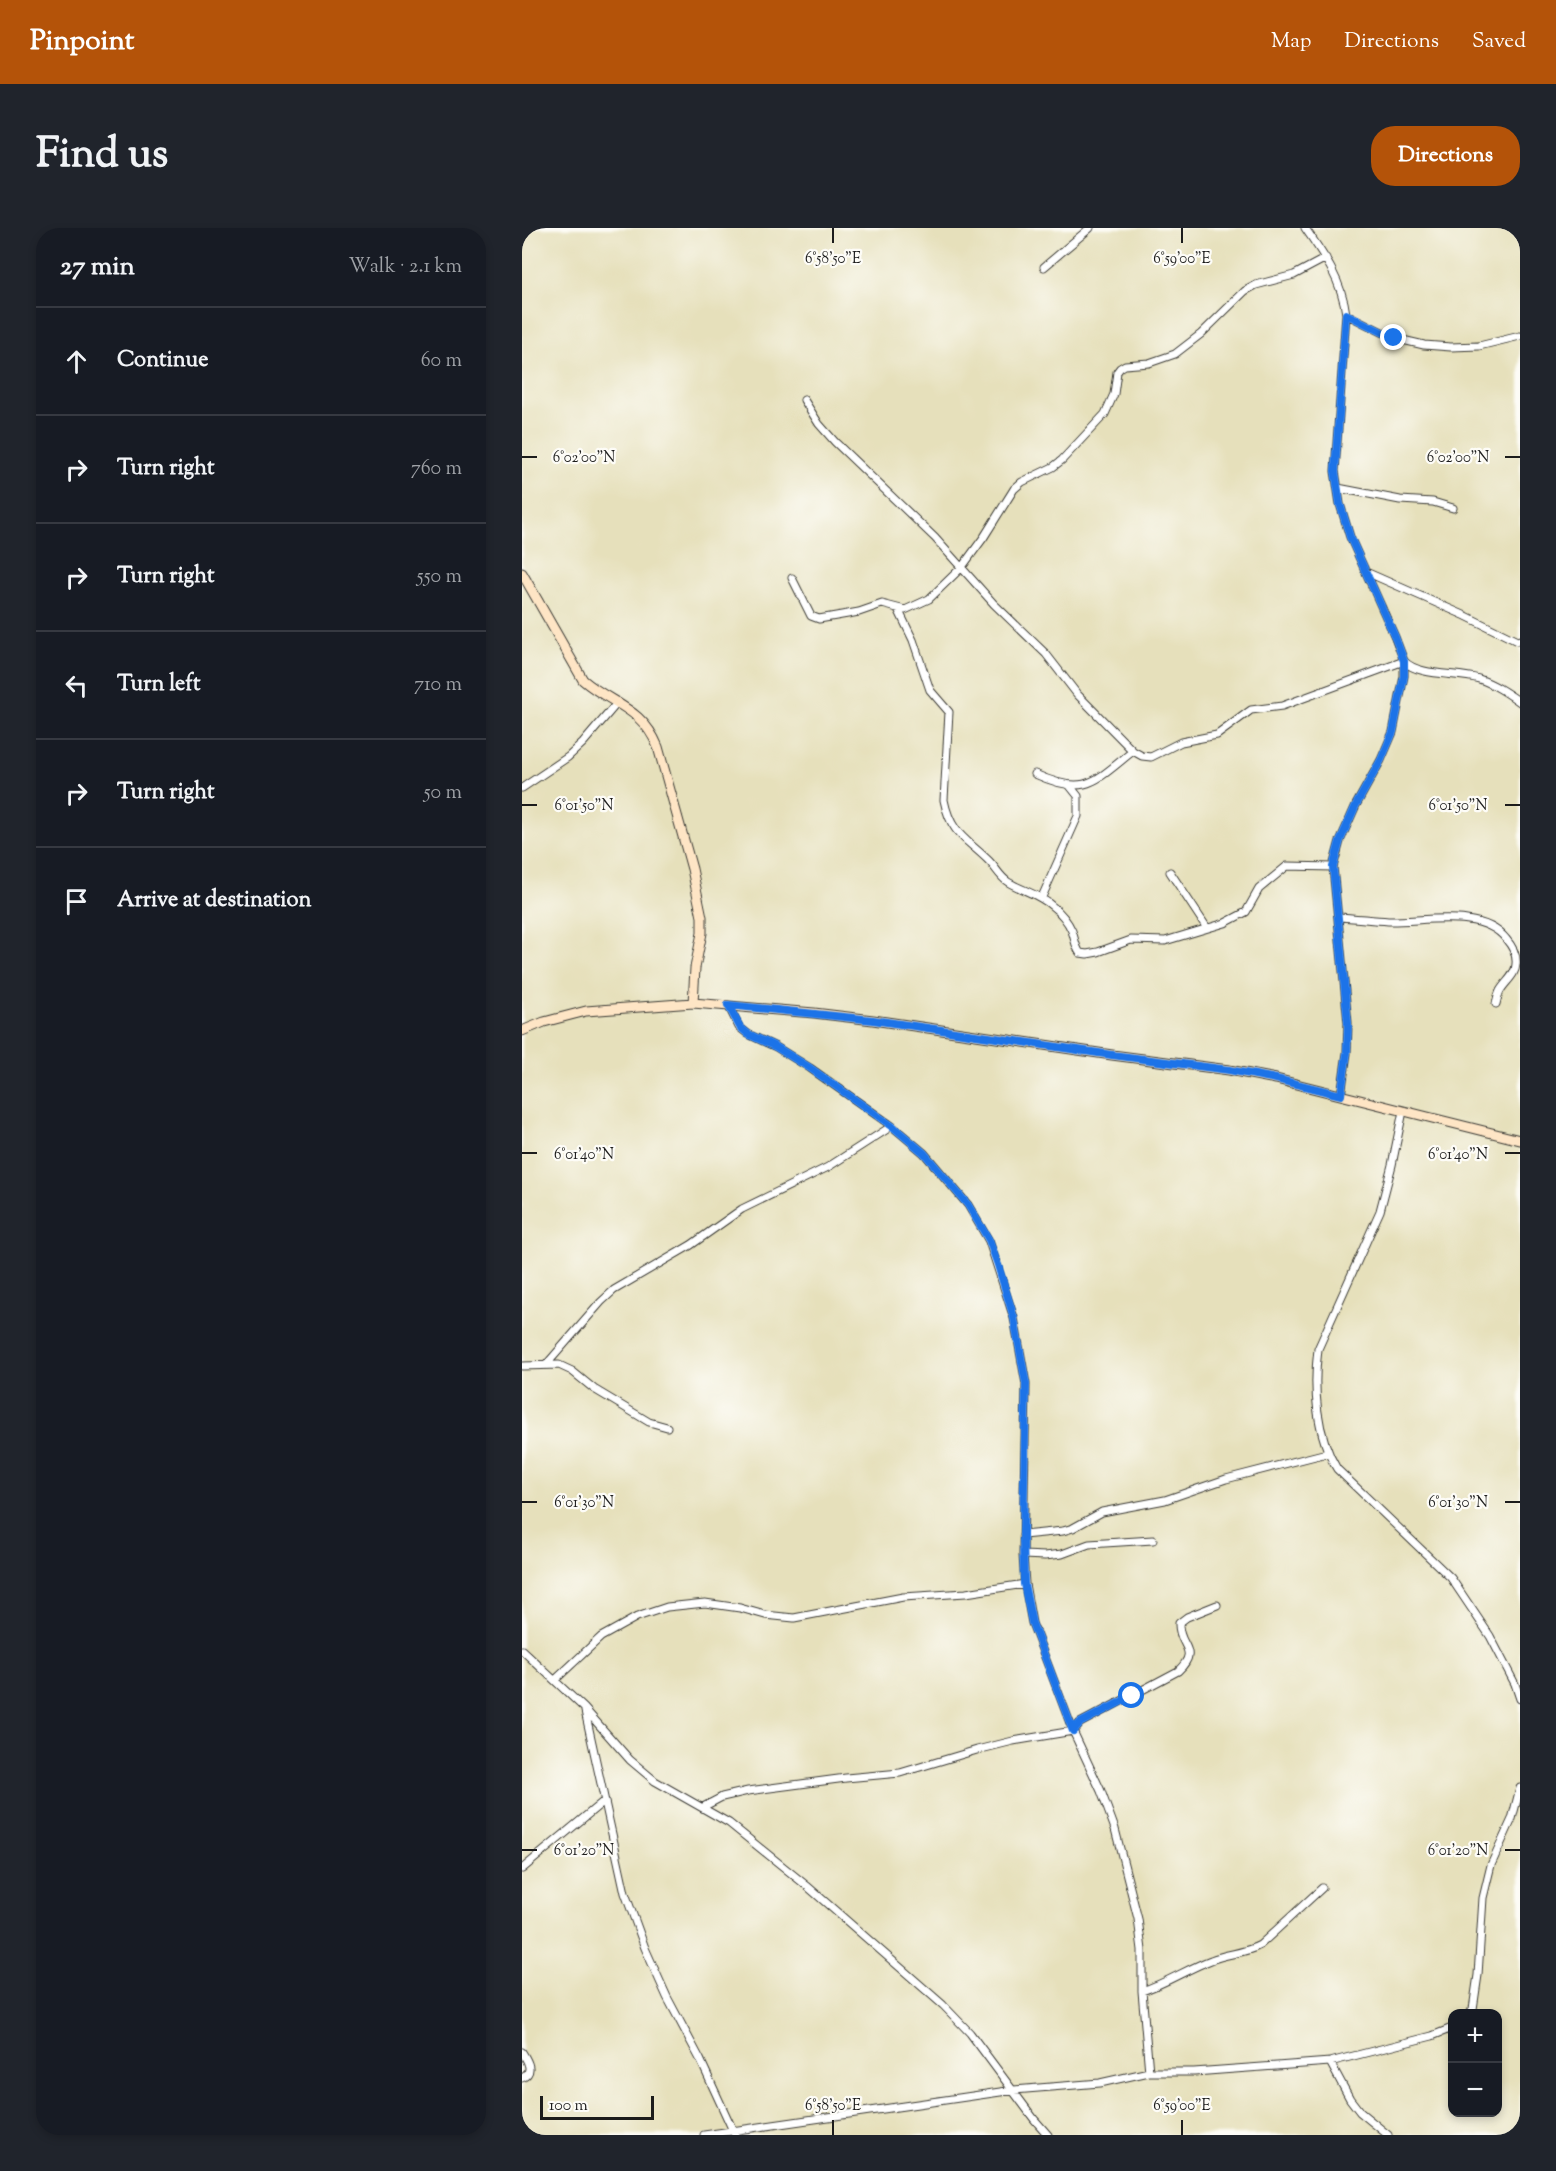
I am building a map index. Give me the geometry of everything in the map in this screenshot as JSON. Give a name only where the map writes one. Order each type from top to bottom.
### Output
[{"type":"main road","points":[[522,573],[583,680],[645,722],[658,747],[692,869],[702,917],[693,1003]]},
{"type":"main road","points":[[522,1031],[544,1022],[586,1011],[693,1003],[873,1020],[1229,1070],[1276,1079],[1520,1140]]},
{"type":"street","points":[[1044,267],[1090,228]]},
{"type":"street","points":[[1305,228],[1326,258],[1341,291],[1346,314],[1335,471],[1338,488],[1350,537],[1404,661],[1403,685],[1393,732],[1381,760],[1356,805],[1340,841],[1333,867],[1348,1023],[1347,1053],[1341,1095]]},
{"type":"street","points":[[792,578],[805,608],[811,616],[819,619],[859,612],[882,604],[905,610],[929,599],[962,567],[1014,489],[1022,482],[1062,460],[1105,414],[1114,394],[1117,372],[1120,368],[1125,365],[1149,363],[1175,354],[1202,334],[1245,291],[1256,285],[1294,274],[1326,258]]},
{"type":"street","points":[[1346,314],[1394,338],[1424,345],[1479,346],[1520,336]]},
{"type":"street","points":[[804,400],[819,424],[835,442],[905,508],[994,604],[1046,654],[1077,694],[1133,752],[1142,756],[1151,757],[1181,742],[1217,735],[1251,710],[1282,706],[1404,661]]},
{"type":"street","points":[[1338,488],[1390,499],[1433,502],[1453,508]]},
{"type":"street","points":[[1366,572],[1517,641],[1520,640]]},
{"type":"street","points":[[898,609],[913,640],[930,690],[949,712],[944,800],[947,813],[962,838],[989,861],[1002,877],[1042,897],[1060,914],[1072,931],[1080,952],[1087,954],[1112,948],[1131,940],[1165,941],[1225,923],[1246,912],[1259,889],[1287,866],[1333,867]]},
{"type":"street","points":[[1404,661],[1412,668],[1420,670],[1462,675],[1481,680],[1520,702]]},
{"type":"street","points":[[522,788],[568,757],[618,702]]},
{"type":"street","points":[[1035,774],[1056,784],[1085,785],[1133,752]]},
{"type":"street","points":[[1042,897],[1078,816],[1078,796],[1070,786]]},
{"type":"street","points":[[1170,872],[1207,928]]},
{"type":"street","points":[[1338,917],[1388,921],[1473,921],[1491,925],[1500,931],[1509,943],[1515,954],[1516,963],[1515,972],[1500,992],[1496,1004]]},
{"type":"street","points":[[728,1005],[740,1027],[748,1034],[776,1047],[810,1068],[892,1126],[924,1153],[968,1205],[989,1240],[1014,1318],[1026,1384],[1024,1584],[1032,1623],[1073,1731],[1101,1791],[1114,1829],[1138,1919],[1149,2072]]},
{"type":"street","points":[[1402,1111],[1392,1165],[1380,1211],[1318,1349],[1315,1371],[1317,1401],[1327,1453],[1336,1469],[1451,1578],[1490,1636],[1515,1684],[1520,1700]]},
{"type":"street","points":[[546,1365],[614,1290],[691,1245],[742,1209],[828,1167],[892,1126]]},
{"type":"street","points":[[522,1366],[559,1365],[572,1371],[619,1405],[649,1422],[668,1427]]},
{"type":"street","points":[[1023,1535],[1063,1531],[1102,1512],[1165,1500],[1226,1479],[1327,1453]]},
{"type":"street","points":[[1023,1555],[1045,1556],[1062,1554],[1089,1544],[1153,1540]]},
{"type":"street","points":[[555,1680],[601,1637],[637,1617],[668,1607],[705,1603],[741,1608],[765,1615],[794,1618],[903,1597],[966,1593],[1024,1584]]},
{"type":"street","points":[[703,1807],[722,1797],[748,1791],[900,1773],[1004,1743],[1073,1731],[1080,1723],[1178,1671],[1186,1664],[1189,1651],[1179,1629],[1179,1623],[1186,1617],[1217,1605]]},
{"type":"street","points":[[522,1650],[584,1708],[630,1760],[655,1781],[729,1823],[807,1886],[943,2005],[970,2032],[1048,2135]]},
{"type":"street","points":[[584,1708],[625,1893],[645,1948],[667,1997],[700,2059],[733,2133]]},
{"type":"street","points":[[1473,2009],[1478,1975],[1483,1898],[1491,1865],[1512,1819],[1520,1788]]},
{"type":"street","points":[[522,1869],[604,1801]]},
{"type":"street","points":[[1142,1991],[1213,1959],[1250,1951],[1260,1945],[1322,1888]]},
{"type":"street","points":[[704,2135],[733,2133],[1014,2090],[1100,2083],[1149,2072],[1194,2072],[1330,2062],[1432,2036],[1448,2030]]},
{"type":"street","points":[[522,2052],[529,2064],[529,2072],[522,2078]]},
{"type":"street","points":[[1330,2062],[1350,2099],[1360,2112],[1388,2135]]},
{"type":"route","points":[[1132,1696],[1080,1723],[1073,1731],[1032,1623],[1024,1584],[1023,1555],[1026,1384],[1014,1318],[989,1240],[968,1205],[924,1153],[892,1126],[810,1068],[776,1047],[748,1034],[740,1027],[728,1005],[873,1020],[1229,1070],[1341,1095],[1347,1053],[1348,1023],[1333,867],[1340,841],[1393,732],[1404,676],[1404,661],[1350,537],[1340,504],[1335,471],[1346,314],[1394,338]]}]
